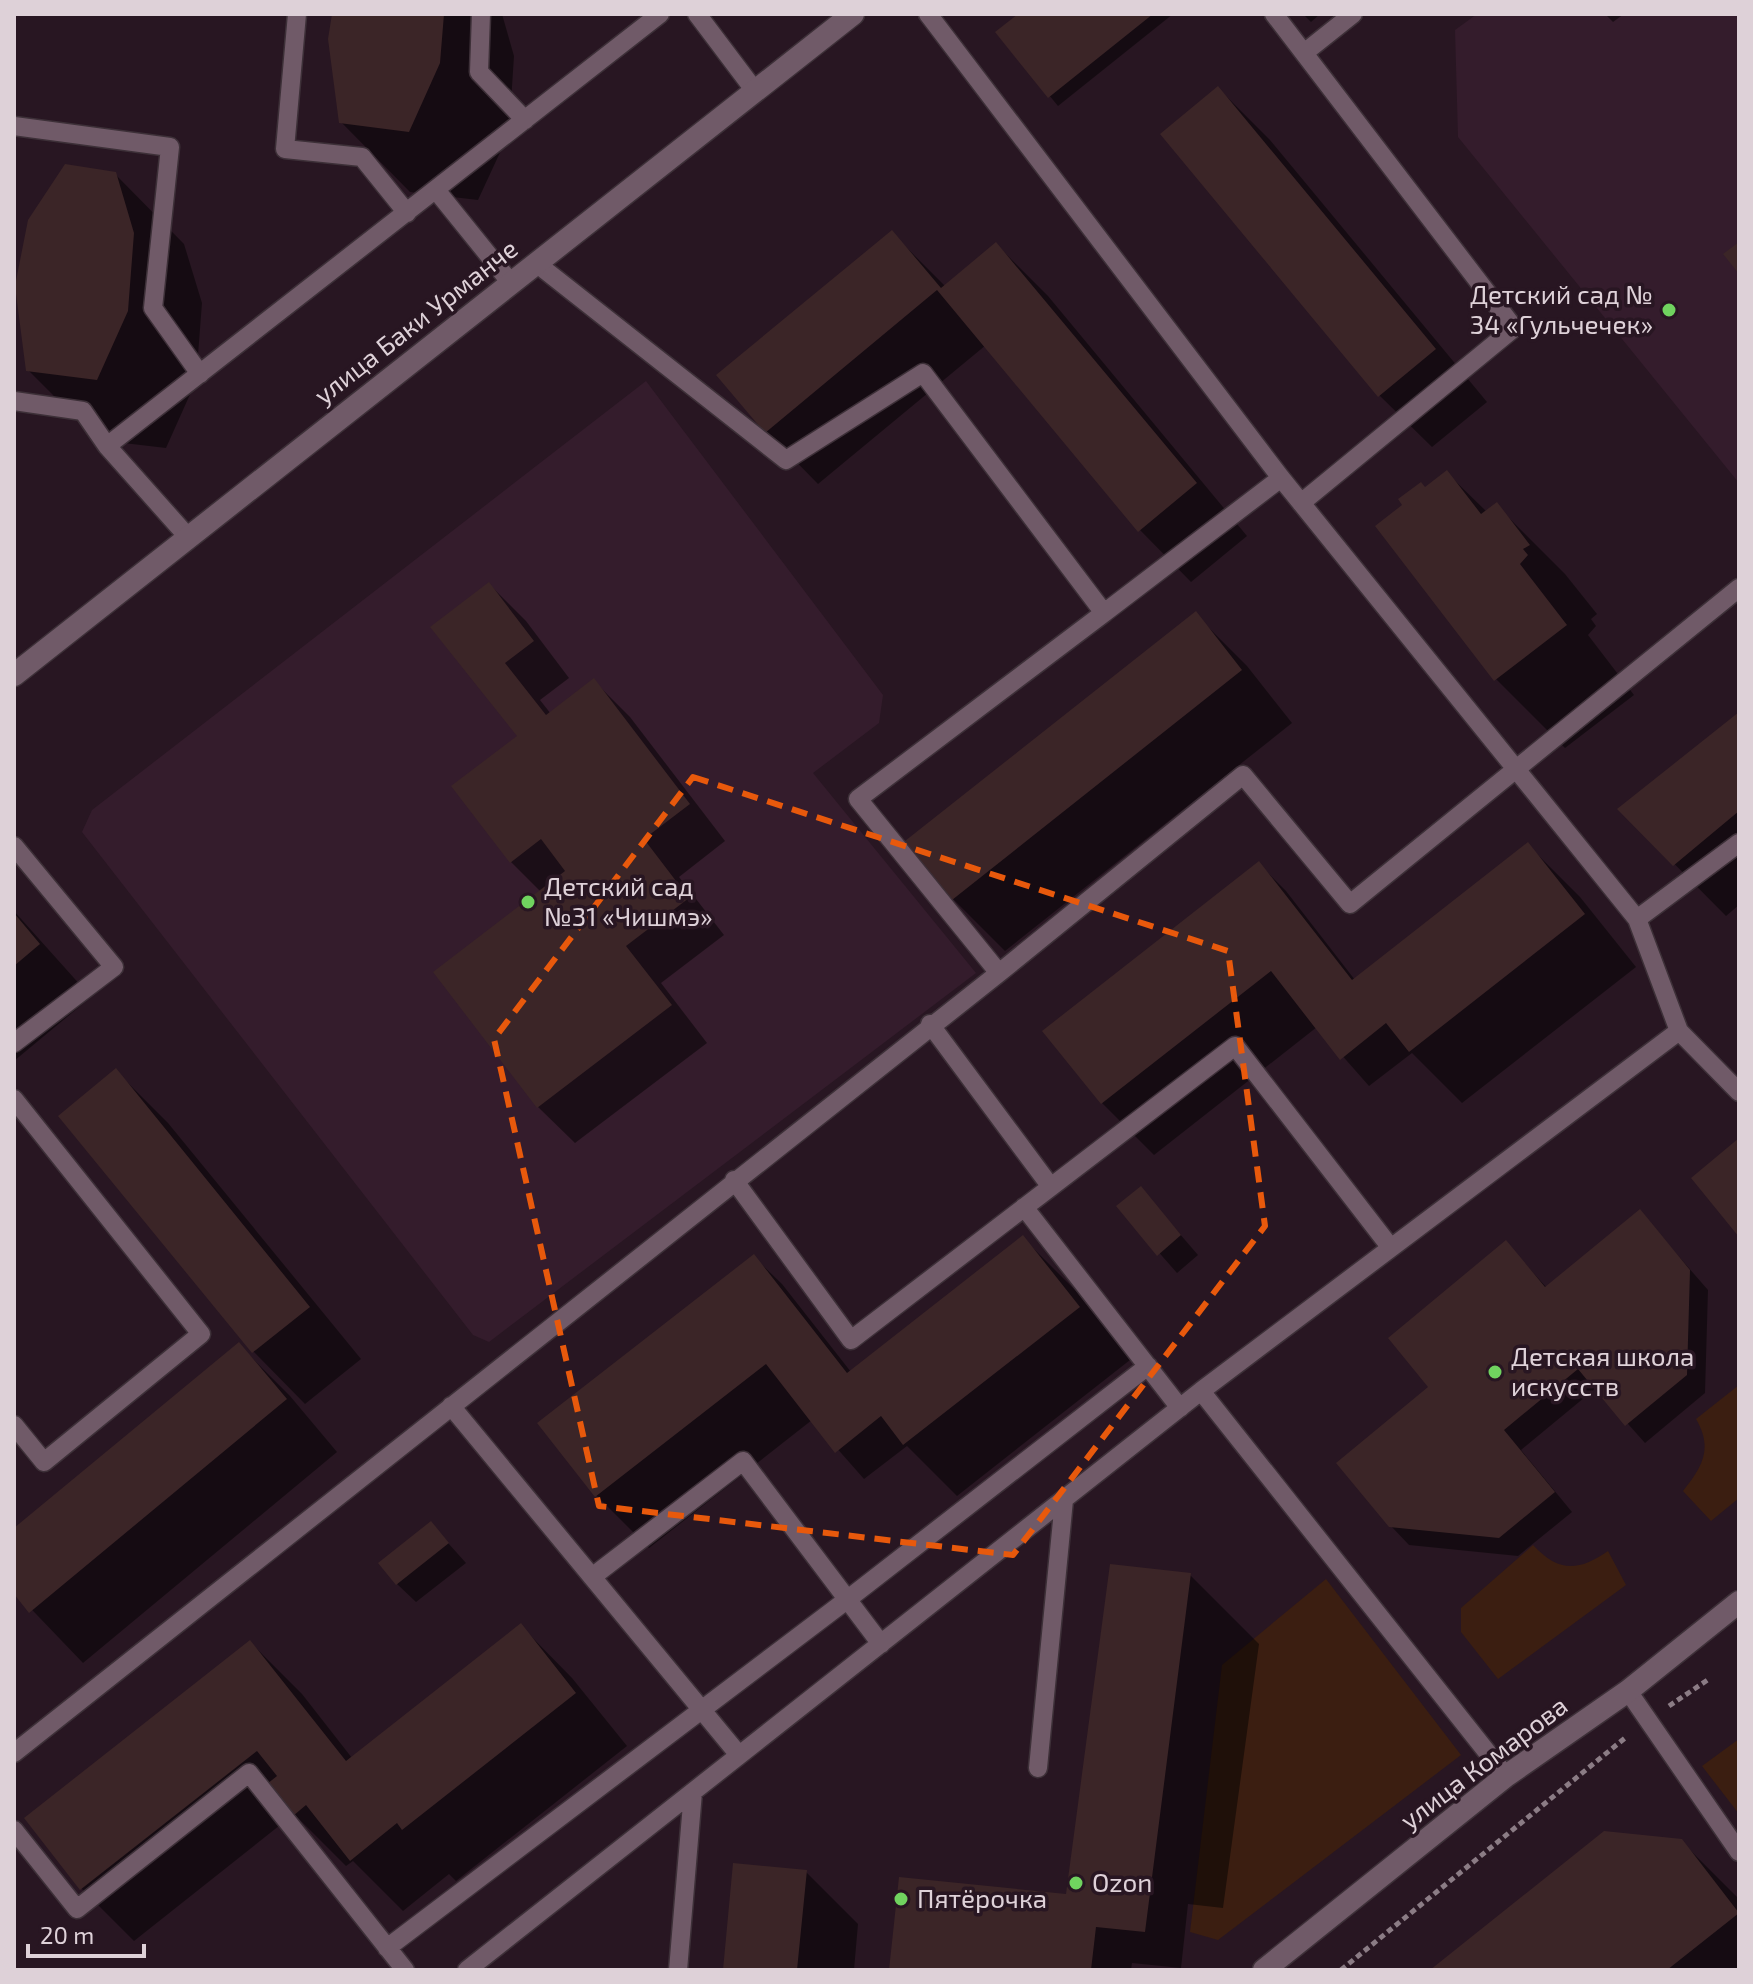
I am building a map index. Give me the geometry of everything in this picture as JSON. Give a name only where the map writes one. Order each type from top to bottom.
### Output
[{"type":"street","name":"улица Баки Урманче","points":[[14,675],[853,14]]},
{"type":"street","name":"улица Комарова","points":[[1264,1970],[1506,1776],[1628,1691],[1739,1602]]},
{"type":"lane","points":[[297,14],[285,149],[362,157],[407,213]]},
{"type":"lane","points":[[481,14],[479,72],[525,120]]},
{"type":"lane","points":[[107,446],[660,14]]},
{"type":"lane","points":[[697,14],[755,91]]},
{"type":"lane","points":[[928,14],[1281,478],[1637,919],[1679,1031],[1739,1092]]},
{"type":"lane","points":[[1274,14],[1514,328],[1301,503]]},
{"type":"lane","points":[[1304,53],[1353,14]]},
{"type":"lane","points":[[14,126],[170,147],[153,308],[200,374]]},
{"type":"lane","points":[[436,190],[511,283]]},
{"type":"lane","points":[[536,263],[786,460],[923,373],[1104,613]]},
{"type":"lane","points":[[14,401],[83,411],[107,446],[188,537]]},
{"type":"lane","points":[[999,973],[858,799],[1281,478]]},
{"type":"lane","points":[[14,1753],[930,1024],[999,973],[1243,775],[1350,904],[1739,588]]},
{"type":"lane","points":[[1637,919],[1739,843]]},
{"type":"lane","points":[[14,846],[114,967],[14,1043]]},
{"type":"lane","points":[[930,1024],[1051,1187]]},
{"type":"lane","points":[[467,1970],[1201,1391],[1679,1031]]},
{"type":"lane","points":[[734,1180],[851,1340],[1235,1046],[1391,1248]]},
{"type":"lane","points":[[14,1099],[201,1334],[44,1462],[14,1425]]},
{"type":"lane","points":[[1024,1207],[1180,1408]]},
{"type":"lane","points":[[387,1948],[848,1599],[1148,1366]]},
{"type":"lane","points":[[1201,1391],[1506,1776]]},
{"type":"lane","points":[[451,1406],[739,1755]]},
{"type":"lane","points":[[592,1577],[743,1461],[881,1644]]},
{"type":"lane","points":[[1038,1768],[1064,1500]]},
{"type":"lane","points":[[1628,1691],[1739,1852]]},
{"type":"lane","points":[[14,1830],[77,1909],[249,1773],[405,1970]]},
{"type":"lane","points":[[678,1970],[693,1792]]},
{"type":"path","points":[[1341,1970],[1648,1719],[1709,1679]]},
{"type":"highlighted area","points":[[693,777],[1228,951],[1265,1226],[1013,1555],[599,1506],[494,1039]]},
{"type":"shaded area","name":"Детский сад № 34 «Гульчечек»","points":[[1477,14],[1739,14],[1739,483],[1458,137],[1455,30]]},
{"type":"shaded area","name":"Детский сад №31 «Чишмэ»","points":[[646,381],[883,695],[879,723],[813,773],[976,973],[489,1342],[473,1335],[82,832],[92,810]]},
{"type":"shaded area","points":[[1739,1385],[1739,1498],[1711,1521],[1683,1491],[1696,1473],[1705,1448],[1696,1419]]},
{"type":"shaded area","points":[[1533,1545],[1551,1560],[1569,1566],[1587,1563],[1608,1551],[1626,1585],[1498,1679],[1461,1632],[1461,1608]]},
{"type":"shaded area","points":[[1326,1579],[1461,1755],[1218,1940],[1190,1932],[1222,1665]]},
{"type":"shaded area","points":[[1739,1739],[1739,1814],[1702,1766]]},
{"type":"building","points":[[332,14],[444,14],[440,63],[409,132],[339,123],[328,39]]},
{"type":"building","points":[[1018,14],[1153,14],[1048,98],[995,32]]},
{"type":"building","points":[[1218,86],[1436,349],[1378,397],[1160,134]]},
{"type":"building","points":[[65,164],[116,172],[134,233],[128,311],[97,380],[26,371],[15,286],[28,220]]},
{"type":"building","points":[[892,230],[941,288],[996,242],[1197,483],[1138,532],[937,290],[765,433],[716,375]]},
{"type":"building","points":[[1739,242],[1739,274],[1723,254]]},
{"type":"building","points":[[1447,470],[1481,514],[1497,502],[1530,545],[1523,549],[1528,555],[1520,564],[1567,625],[1494,681],[1375,526],[1402,505],[1398,499],[1421,482],[1425,487]]},
{"type":"building","points":[[489,582],[534,641],[505,663],[546,715],[594,678],[690,804],[644,839],[689,898],[626,946],[672,1005],[537,1108],[433,972],[565,871],[541,839],[510,863],[451,786],[517,736],[430,627]]},
{"type":"building","points":[[1196,611],[1242,670],[952,900],[905,841]]},
{"type":"building","points":[[1739,712],[1739,811],[1673,866],[1617,809]]},
{"type":"building","points":[[1528,842],[1585,914],[1409,1052],[1386,1023],[1340,1060],[1271,971],[1101,1104],[1042,1031],[1259,861],[1352,980]]},
{"type":"building","points":[[14,913],[40,944],[14,966]]},
{"type":"building","points":[[116,1068],[310,1307],[252,1353],[58,1116]]},
{"type":"building","points":[[1739,1138],[1739,1237],[1691,1178]]},
{"type":"building","points":[[1141,1186],[1181,1235],[1157,1256],[1116,1206]]},
{"type":"building","name":"Детская школа искусств","points":[[1640,1209],[1690,1270],[1687,1375],[1625,1426],[1578,1369],[1504,1430],[1555,1492],[1499,1538],[1389,1527],[1336,1463],[1428,1387],[1388,1338],[1506,1240],[1545,1287]]},
{"type":"building","points":[[1023,1235],[1080,1307],[903,1445],[881,1416],[835,1453],[766,1364],[595,1497],[537,1423],[754,1254],[847,1373]]},
{"type":"building","points":[[239,1342],[287,1399],[29,1613],[14,1594],[14,1528]]},
{"type":"building","points":[[431,1521],[449,1543],[396,1585],[378,1563]]},
{"type":"building","points":[[1110,1564],[1191,1573],[1145,1932],[1096,1927],[1091,1970],[889,1970],[899,1877],[1066,1894]]},
{"type":"building","points":[[521,1623],[576,1693],[402,1830],[397,1823],[350,1861],[306,1805],[293,1816],[267,1784],[277,1776],[257,1751],[80,1890],[24,1818],[250,1640],[346,1761]]},
{"type":"building","points":[[1604,1831],[1682,1839],[1739,1913],[1667,1970],[1430,1970]]},
{"type":"building","points":[[733,1863],[807,1870],[797,1970],[723,1970]]},
{"type":"place","name":"Детский сад № 34 «Гульчечек»","points":[[1669,310]]},
{"type":"place","name":"Детский сад №31 «Чишмэ»","points":[[528,902]]},
{"type":"place","name":"Детская школа искусств","points":[[1495,1372]]},
{"type":"place","name":"Ozon","points":[[1076,1883]]},
{"type":"place","name":"Пятёрочка","points":[[901,1899]]}]
